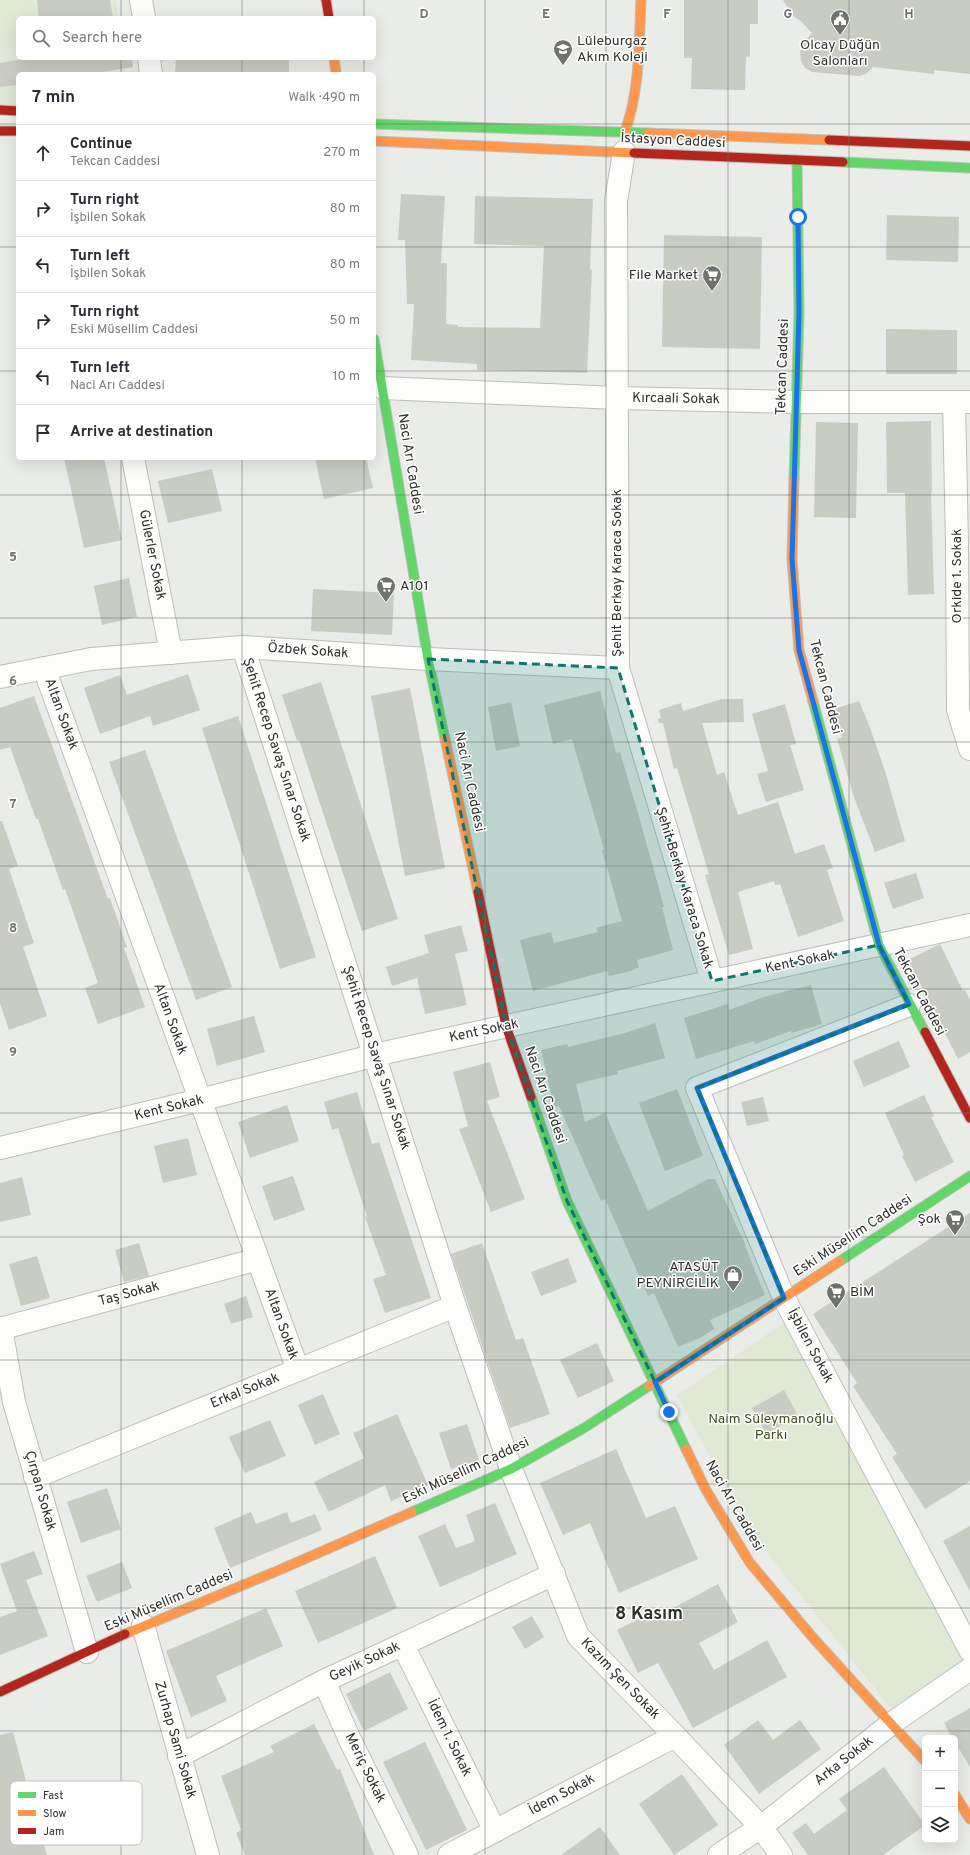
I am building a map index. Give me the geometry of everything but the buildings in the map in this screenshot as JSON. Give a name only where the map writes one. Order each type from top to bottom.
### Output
[{"type":"street","points":[[141,0],[144,16]]},
{"type":"street","points":[[326,0],[329,16]]},
{"type":"street","points":[[624,142],[632,113],[636,88],[641,0]]},
{"type":"street","points":[[149,60],[151,72]]},
{"type":"street","points":[[334,60],[336,72]]},
{"type":"street","points":[[0,110],[16,111]]},
{"type":"street","name":"İstasyon Caddesi","points":[[376,124],[624,142],[797,160],[970,168]]},
{"type":"street","points":[[0,130],[16,131]]},
{"type":"street","name":"İstasyon Caddesi","points":[[376,141],[970,146]]},
{"type":"street","name":"Şehit Berkay Karaca Sokak","points":[[624,142],[616,200],[618,668],[712,981]]},
{"type":"street","name":"Tekcan Caddesi","points":[[797,160],[799,313],[792,559],[799,650],[879,945],[970,1118]]},
{"type":"street","name":"Naci Arı Caddesi","points":[[376,350],[428,659],[506,1026],[567,1201],[706,1490],[727,1527],[750,1563],[815,1640],[922,1758]]},
{"type":"street","name":"Kırcaali Sokak","points":[[383,388],[617,398],[796,402],[962,402]]},
{"type":"street","name":"Orkide 1. Sokak","points":[[962,402],[964,592],[958,710],[970,749]]},
{"type":"street","name":"Gülerler Sokak","points":[[133,460],[171,653]]},
{"type":"street","name":"Özbek Sokak","points":[[0,677],[91,659],[243,647],[428,659],[618,668]]},
{"type":"street","name":"Şehit Recep Savaş Sınar Sokak","points":[[243,647],[455,1306],[511,1469]]},
{"type":"street","name":"Altan Sokak","points":[[44,668],[298,1370]]},
{"type":"street","name":"Kent Sokak","points":[[0,1148],[200,1100],[375,1055],[970,925]]},
{"type":"street","name":"İşbilen Sokak","points":[[909,1004],[697,1088],[784,1298],[970,1650]]},
{"type":"street","name":"Eski Müsellim Caddesi","points":[[0,1692],[143,1625],[277,1571],[511,1469],[584,1428],[970,1176]]},
{"type":"street","name":"Taş Sokak","points":[[1,1329],[258,1259]]},
{"type":"street","name":"Erkal Sokak","points":[[36,1477],[455,1306]]},
{"type":"street","name":"Çırpan Sokak","points":[[1,1329],[14,1402],[87,1652]]},
{"type":"street","name":"Kazım Şen Sokak","points":[[511,1469],[578,1636],[675,1736],[760,1827],[781,1855]]},
{"type":"street","name":"Geyik Sokak","points":[[179,1756],[324,1681],[554,1574]]},
{"type":"street","name":"Zurhap Sami Sokak","points":[[143,1625],[208,1855]]},
{"type":"street","name":"İdem 1. Sokak","points":[[402,1645],[495,1831]]},
{"type":"street","name":"Arka Sokak","points":[[719,1855],[760,1827],[892,1723],[970,1669]]},
{"type":"street","name":"Meriç Sokak","points":[[324,1681],[350,1740],[407,1855]]},
{"type":"street","name":"İdem Sokak","points":[[449,1855],[675,1736]]},
{"type":"street","points":[[958,1800],[970,1819]]},
{"type":"highlighted area","points":[[428,659],[618,668],[712,981],[879,945],[909,1005],[697,1088],[784,1298],[655,1382],[567,1201],[506,1026]]},
{"type":"green space","points":[[0,0],[116,0],[118,16],[16,16],[16,60],[124,60],[125,72],[16,72],[16,105],[0,105]]},
{"type":"green space","points":[[140,70],[140,72],[125,72]]},
{"type":"green space","name":"Naim Süleymanoğlu Parkı","points":[[790,1319],[970,1660],[896,1715],[749,1530],[677,1395]]},
{"type":"traffic: fast","points":[[376,124],[648,133]]},
{"type":"traffic: fast","points":[[794,479],[799,313],[797,160]]},
{"type":"traffic: fast","points":[[843,162],[970,168]]},
{"type":"traffic: fast","points":[[376,351],[428,659],[445,739]]},
{"type":"traffic: fast","points":[[813,701],[879,945],[925,1032]]},
{"type":"traffic: fast","points":[[531,1097],[567,1201],[686,1449]]},
{"type":"traffic: fast","points":[[840,1261],[970,1176]]},
{"type":"traffic: fast","points":[[412,1512],[511,1469],[584,1428],[649,1386]]},
{"type":"traffic: slow","points":[[625,132],[634,100],[638,67],[641,0]]},
{"type":"traffic: slow","points":[[334,60],[336,72]]},
{"type":"traffic: slow","points":[[648,133],[829,140]]},
{"type":"traffic: slow","points":[[376,141],[634,153]]},
{"type":"traffic: slow","points":[[794,479],[792,559],[799,650],[813,701]]},
{"type":"traffic: slow","points":[[445,739],[478,892]]},
{"type":"traffic: slow","points":[[649,1386],[840,1261]]},
{"type":"traffic: slow","points":[[686,1449],[706,1490],[750,1563],[815,1640],[922,1758]]},
{"type":"traffic: slow","points":[[125,1634],[277,1571],[412,1512]]},
{"type":"traffic: slow","points":[[958,1800],[970,1819]]},
{"type":"traffic: jam","points":[[326,0],[329,16]]},
{"type":"traffic: jam","points":[[0,110],[16,111]]},
{"type":"traffic: jam","points":[[0,131],[16,131]]},
{"type":"traffic: jam","points":[[829,140],[970,146]]},
{"type":"traffic: jam","points":[[634,153],[843,162]]},
{"type":"traffic: jam","points":[[478,892],[506,1026],[531,1097]]},
{"type":"traffic: jam","points":[[925,1032],[970,1118]]},
{"type":"traffic: jam","points":[[0,1692],[125,1634]]},
{"type":"place","name":"Olcay Düğün Salonları","points":[[840,36]]},
{"type":"place","name":"Lüleburgaz Akım Koleji","points":[[563,66]]},
{"type":"place","name":"File Market","points":[[712,292]]},
{"type":"place","name":"A101","points":[[386,603]]},
{"type":"place","name":"Şok","points":[[955,1236]]},
{"type":"place","name":"ATASÜT PEYNİRCİLİK","points":[[733,1292]]},
{"type":"place","name":"BİM","points":[[836,1309]]},
{"type":"district","name":"8 Kasım","points":[[649,1614]]},
{"type":"route","points":[[669,1412],[655,1382],[784,1298],[697,1088],[909,1004],[879,945],[799,650],[792,559],[799,313],[798,217]]}]
